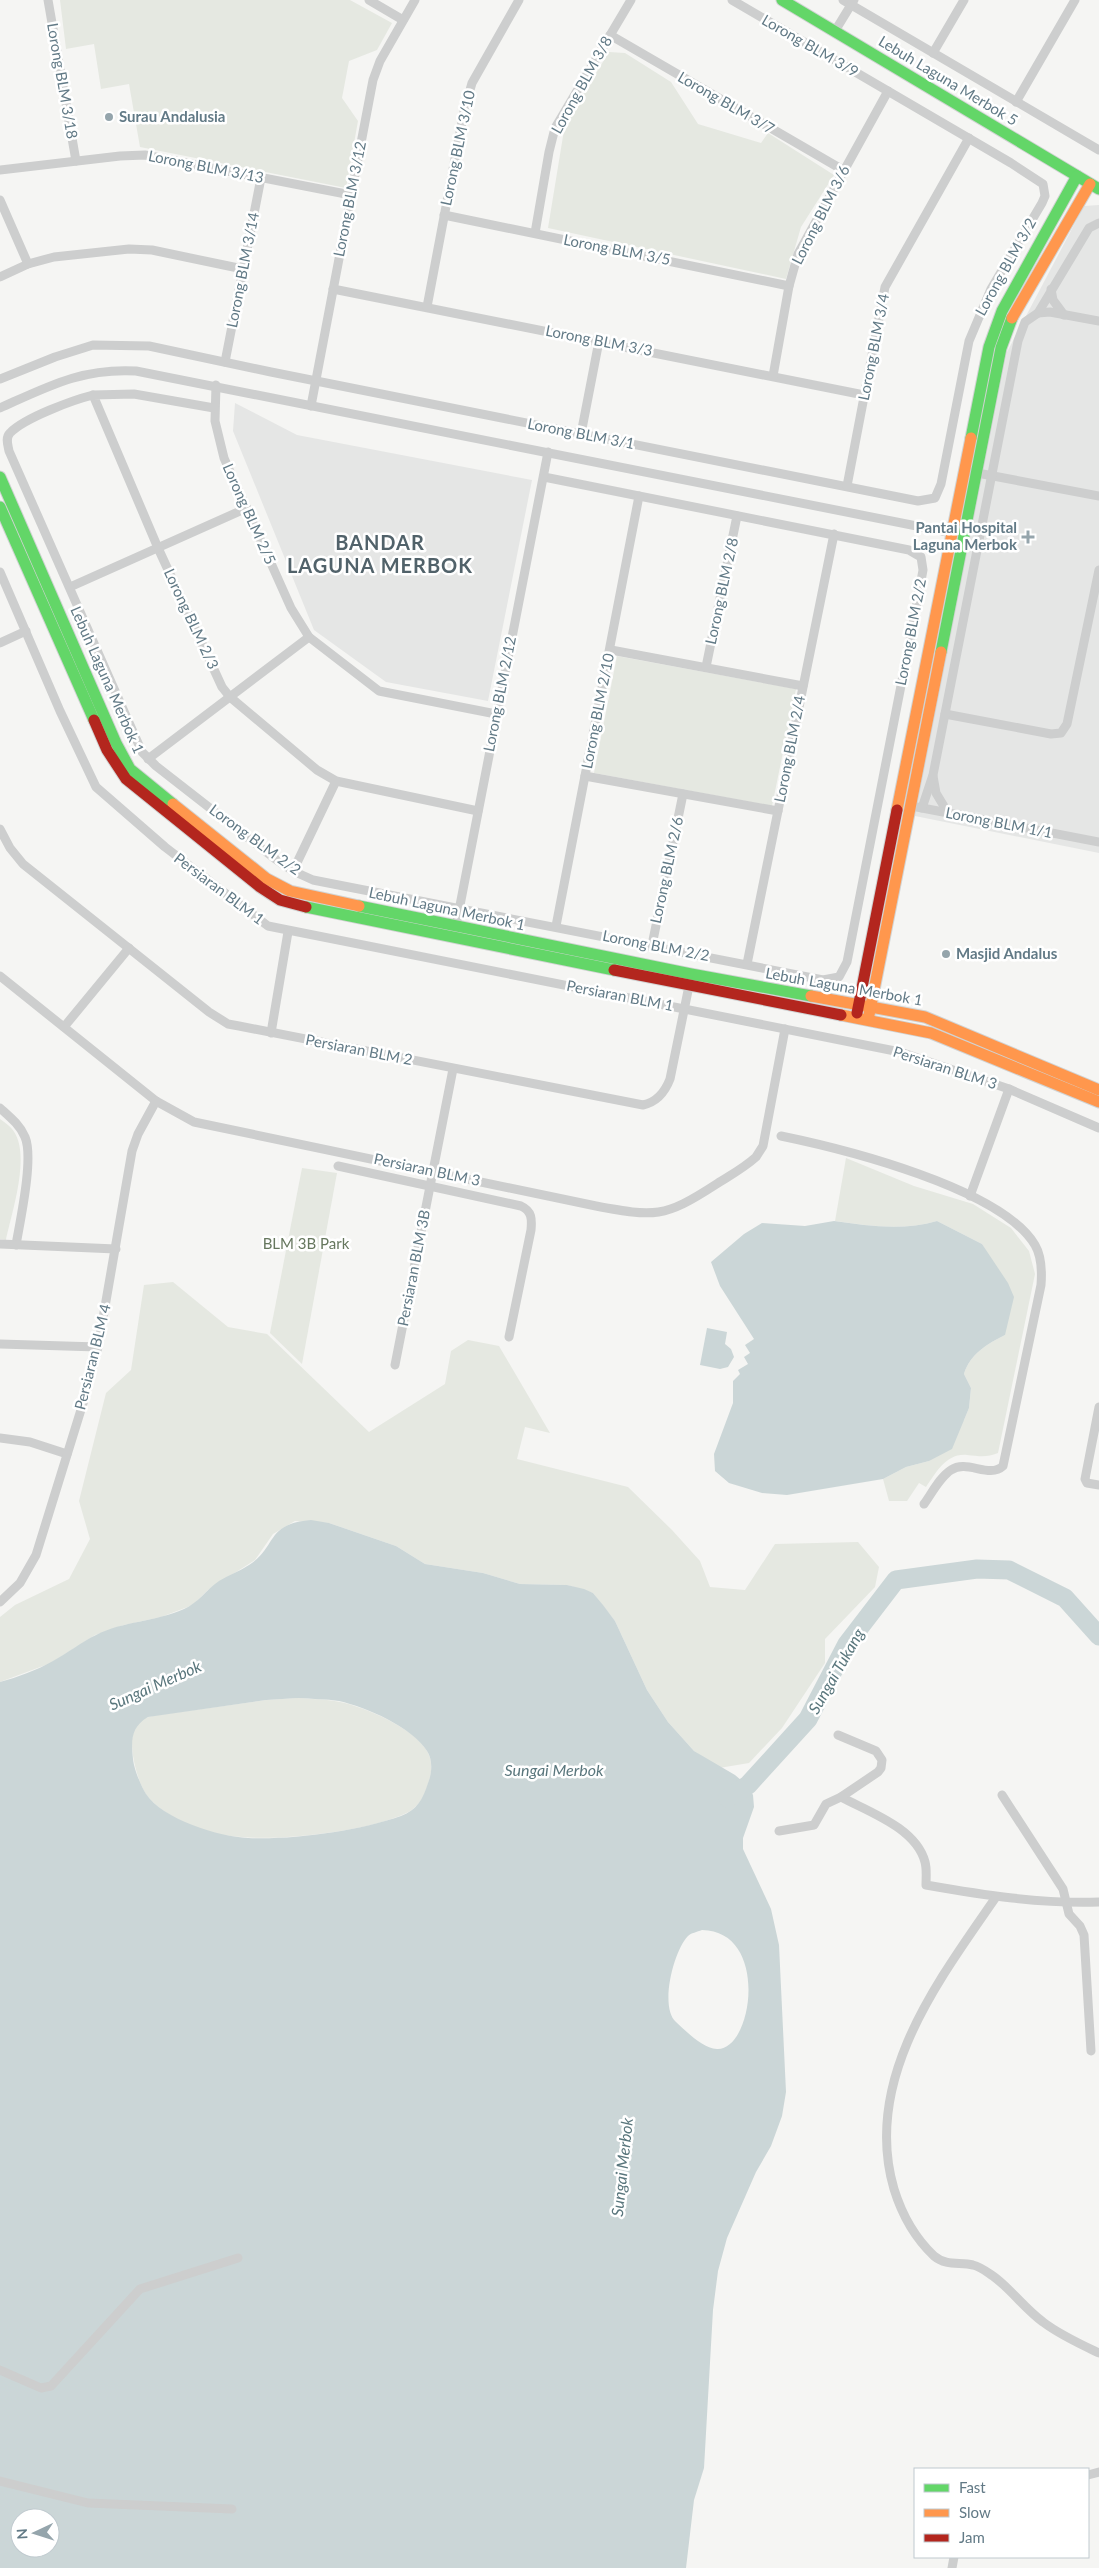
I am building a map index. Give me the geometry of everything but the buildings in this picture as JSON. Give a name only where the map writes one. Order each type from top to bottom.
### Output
[{"type":"street","name":"Lorong BLM 3/18","points":[[48,0],[76,161]]},
{"type":"street","points":[[369,0],[403,20]]},
{"type":"street","name":"Lorong BLM 3/12","points":[[311,406],[376,70],[415,0]]},
{"type":"street","name":"Lorong BLM 3/10","points":[[427,307],[464,111],[472,84],[519,0]]},
{"type":"street","name":"Lorong BLM 3/8","points":[[535,233],[555,128],[631,0]]},
{"type":"street","name":"Lorong BLM 3/9","points":[[732,0],[888,92]]},
{"type":"street","name":"Lebuh Laguna Merbok 5","points":[[782,0],[1094,187]]},
{"type":"street","points":[[933,53],[964,0]]},
{"type":"street","points":[[1016,102],[1075,0]]},
{"type":"street","points":[[835,31],[849,2]]},
{"type":"street","name":"Lebuh Laguna Merbok 5","points":[[849,2],[1016,102],[1098,148]]},
{"type":"street","name":"Lorong BLM 3/7","points":[[610,35],[843,170]]},
{"type":"street","name":"Lorong BLM 3/2","points":[[847,486],[918,500],[931,500],[938,495],[969,341],[991,289],[1045,196],[1043,184],[1038,180],[888,92]]},
{"type":"street","name":"Lorong BLM 3/6","points":[[773,376],[798,254],[888,92]]},
{"type":"street","name":"Lorong BLM 3/4","points":[[847,486],[885,287],[969,138]]},
{"type":"street","name":"Lorong BLM 3/13","points":[[0,170],[145,155],[351,195]]},
{"type":"street","points":[[862,1019],[911,806],[964,535],[971,472],[995,327],[1077,176]]},
{"type":"street","name":"Lorong BLM 3/14","points":[[225,362],[261,178]]},
{"type":"street","points":[[911,806],[952,533],[971,472],[1007,331],[1014,314],[1052,246],[1094,187]]},
{"type":"street","points":[[0,200],[28,264]]},
{"type":"street","name":"Lorong BLM 3/5","points":[[444,215],[790,286]]},
{"type":"street","points":[[948,813],[936,794],[933,776],[990,476],[1018,341],[1025,322],[1038,313],[1051,288],[1089,228],[1099,223]]},
{"type":"street","points":[[0,277],[28,264],[80,254],[141,248],[244,269]]},
{"type":"street","points":[[1051,288],[1053,300],[1064,315]]},
{"type":"street","name":"Lorong BLM 3/3","points":[[333,289],[864,395]]},
{"type":"street","points":[[1038,313],[1099,321]]},
{"type":"street","points":[[581,434],[599,341]]},
{"type":"street","name":"Lorong BLM 3/1","points":[[0,379],[63,354],[106,344],[149,346],[847,486]]},
{"type":"street","points":[[0,408],[61,381],[100,370],[136,371],[216,385],[311,406],[964,535]]},
{"type":"street","name":"Lorong BLM 2/5","points":[[216,385],[214,408],[221,448],[291,608],[309,637],[379,691],[496,714]]},
{"type":"street","points":[[93,395],[134,394],[214,408]]},
{"type":"street","name":"Lorong BLM 2/3","points":[[93,395],[158,548],[222,687],[230,697],[317,770],[336,781],[478,811]]},
{"type":"street","name":"Lorong BLM 2/2","points":[[93,395],[76,400],[23,424],[11,432],[7,440],[9,451],[70,587],[136,742],[148,759],[293,871],[314,880],[829,980],[839,977],[847,962],[923,570],[921,557],[916,552],[834,534],[544,477]]},
{"type":"street","name":"Lorong BLM 2/12","points":[[455,931],[548,452]]},
{"type":"street","points":[[971,472],[1099,496]]},
{"type":"street","name":"Lebuh Laguna Merbok 1","points":[[0,477],[116,742],[130,768],[141,779],[282,888],[455,931],[690,979],[931,1033],[1099,1102]]},
{"type":"street","name":"Lorong BLM 2/10","points":[[556,926],[640,496]]},
{"type":"street","name":"Lebuh Laguna Merbok 1","points":[[0,507],[4,527],[107,750],[126,779],[238,870],[280,900],[304,907],[455,931]]},
{"type":"street","points":[[70,587],[247,508]]},
{"type":"street","name":"Lorong BLM 2/8","points":[[706,667],[737,516]]},
{"type":"street","points":[[4,527],[19,521]]},
{"type":"street","name":"Lorong BLM 2/4","points":[[747,964],[834,534]]},
{"type":"street","points":[[945,714],[1051,734],[1061,733],[1067,724],[1099,570]]},
{"type":"street","name":"Persiaran BLM 1","points":[[0,572],[96,786],[165,847],[268,926],[288,932],[684,1009]]},
{"type":"street","points":[[0,643],[26,631]]},
{"type":"street","points":[[148,759],[309,637]]},
{"type":"street","points":[[610,650],[803,686]]},
{"type":"street","points":[[585,776],[778,812]]},
{"type":"street","points":[[911,806],[933,776]]},
{"type":"street","points":[[293,871],[336,781]]},
{"type":"street","name":"Lorong BLM 2/6","points":[[652,945],[683,794]]},
{"type":"street","name":"Lorong BLM 1/1","points":[[911,806],[1099,842]]},
{"type":"street","name":"Persiaran BLM 2","points":[[0,828],[10,848],[23,864],[220,1019],[271,1033],[637,1104],[649,1104],[663,1093],[670,1079],[690,979]]},
{"type":"street","points":[[271,1033],[288,932]]},
{"type":"street","points":[[64,1027],[129,948]]},
{"type":"street","name":"Persiaran BLM 3","points":[[0,976],[156,1101],[202,1124],[627,1211],[652,1213],[675,1209],[749,1164],[760,1152],[785,1029]]},
{"type":"street","name":"Lebuh Laguna Merbok 1","points":[[690,979],[930,1018],[1099,1090]]},
{"type":"street","name":"Persiaran BLM 3","points":[[684,1009],[900,1052],[1009,1089],[1099,1128]]},
{"type":"street","name":"Persiaran BLM 3B","points":[[395,1365],[453,1069]]},
{"type":"street","points":[[970,1196],[1009,1089]]},
{"type":"street","name":"Persiaran BLM 4","points":[[0,1602],[20,1583],[31,1568],[67,1454],[98,1347],[135,1142],[156,1101]]},
{"type":"street","points":[[0,1108],[21,1129],[28,1146],[27,1170],[16,1245]]},
{"type":"street","points":[[781,1136],[853,1152],[970,1196],[1005,1215],[1031,1238],[1036,1247],[1042,1267],[1041,1286],[1003,1466],[999,1470],[960,1466],[952,1470],[924,1504]]},
{"type":"street","points":[[338,1166],[521,1206],[529,1211],[531,1230],[510,1337]]},
{"type":"street","points":[[0,1244],[116,1249]]},
{"type":"street","points":[[0,1344],[98,1347]]},
{"type":"street","points":[[1095,1485],[1085,1480],[1099,1407]]},
{"type":"street","points":[[0,1438],[30,1442],[67,1454]]},
{"type":"street","points":[[779,1831],[811,1827],[816,1823],[826,1804],[841,1797],[878,1772],[882,1764],[879,1754],[870,1746],[838,1735]]},
{"type":"street","points":[[1002,1795],[1063,1889],[1069,1914],[1080,1926],[1087,1946],[1091,2051]]},
{"type":"street","points":[[841,1797],[892,1825],[912,1839],[925,1860],[926,1886],[996,1897],[1067,1902],[1099,1902]]},
{"type":"street","points":[[996,1897],[938,1983],[902,2055],[895,2077],[888,2121],[887,2141],[890,2174],[904,2216],[919,2242],[936,2257],[947,2264],[979,2267],[999,2281],[1042,2322],[1099,2353]]},
{"type":"street","points":[[0,2370],[41,2388],[51,2386],[140,2289],[238,2258]]},
{"type":"street","points":[[0,2481],[88,2504],[232,2509]]},
{"type":"shaded area","points":[[1099,205],[1099,853],[915,816],[1007,352],[1084,206]]},
{"type":"shaded area","points":[[235,403],[297,435],[532,480],[488,701],[386,682],[314,630],[233,431]]},
{"type":"green space","points":[[60,0],[350,0],[392,23],[377,50],[349,61],[342,98],[358,121],[346,188],[140,147],[129,84],[101,89],[94,44],[66,49]]},
{"type":"green space","points":[[609,52],[625,53],[671,82],[698,124],[761,143],[768,133],[834,175],[801,227],[786,279],[548,228],[565,124]]},
{"type":"green space","points":[[617,656],[796,689],[772,806],[594,773]]},
{"type":"green space","points":[[0,1119],[12,1129],[18,1139],[20,1152],[19,1183],[6,1240],[0,1239]]},
{"type":"green space","points":[[846,1158],[914,1186],[973,1204],[1011,1228],[1029,1251],[1035,1274],[998,1453],[986,1456],[960,1455],[953,1457],[942,1465],[926,1487],[919,1483],[907,1501],[889,1501],[883,1479],[906,1467],[929,1461],[964,1420],[969,1408],[971,1388],[964,1374],[967,1367],[980,1350],[1005,1335],[992,1262],[982,1244],[937,1221],[899,1227],[835,1221]]},
{"type":"green space","name":"BLM 3B Park","points":[[302,1168],[337,1173],[302,1364],[270,1333]]},
{"type":"green space","points":[[173,1282],[228,1327],[267,1334],[369,1432],[445,1384],[451,1351],[468,1340],[499,1346],[550,1433],[525,1427],[517,1459],[628,1487],[672,1530],[700,1561],[710,1587],[745,1590],[775,1544],[858,1542],[879,1567],[875,1587],[825,1639],[825,1663],[782,1728],[749,1763],[719,1768],[694,1751],[668,1722],[647,1690],[615,1621],[593,1593],[567,1585],[520,1584],[483,1573],[425,1564],[396,1546],[329,1523],[295,1521],[273,1534],[255,1560],[208,1590],[193,1605],[161,1617],[124,1625],[95,1635],[51,1663],[0,1682],[0,1617],[15,1605],[69,1579],[90,1539],[79,1501],[106,1393],[131,1370],[144,1285]]},
{"type":"green space","points":[[298,1698],[335,1701],[362,1709],[388,1720],[421,1742],[429,1755],[431,1771],[425,1793],[417,1806],[405,1814],[363,1827],[294,1837],[269,1838],[224,1835],[205,1831],[173,1817],[152,1802],[147,1796],[136,1771],[132,1749],[134,1730],[139,1721],[158,1715],[266,1700]]},
{"type":"water","points":[[834,1221],[899,1227],[937,1221],[982,1244],[1008,1283],[1014,1297],[1005,1335],[980,1350],[967,1367],[964,1374],[971,1388],[969,1408],[952,1449],[929,1461],[906,1467],[883,1479],[787,1495],[762,1493],[729,1483],[715,1471],[714,1454],[733,1403],[733,1381],[740,1374],[738,1370],[748,1364],[744,1357],[750,1353],[745,1345],[754,1339],[720,1286],[711,1262],[744,1234],[762,1223],[805,1226]]},
{"type":"water","points":[[707,1328],[727,1332],[725,1344],[731,1349],[734,1357],[728,1367],[720,1369],[700,1365]]},
{"type":"water","name":"Sungai Merbok","points":[[311,1520],[329,1523],[396,1546],[425,1564],[483,1573],[520,1584],[567,1585],[593,1593],[615,1621],[647,1690],[668,1722],[694,1751],[735,1775],[748,1786],[753,1795],[754,1807],[743,1838],[743,1849],[771,1909],[779,1945],[786,2092],[782,2116],[771,2146],[756,2172],[727,2238],[718,2271],[713,2310],[704,2468],[694,2500],[686,2568],[0,2568],[0,1682],[20,1676],[59,1658],[106,1630],[162,1617],[184,1609],[198,1600],[219,1581],[258,1558],[279,1531],[296,1522]],"holes":[[[324,1699],[350,1704],[388,1719],[411,1734],[427,1751],[431,1762],[429,1779],[419,1803],[407,1814],[366,1826],[305,1836],[285,1838],[236,1837],[208,1830],[178,1819],[154,1803],[146,1794],[140,1782],[133,1759],[132,1740],[138,1725],[148,1717],[266,1700]],[[702,1930],[724,1935],[738,1949],[746,1969],[748,1991],[746,2012],[739,2031],[729,2045],[717,2049],[706,2046],[676,2022],[671,2015],[669,2004],[670,1979],[678,1953],[688,1936]]]},
{"type":"waterway","name":"Sungai Tukang","points":[[728,1798],[748,1785],[808,1719],[847,1644],[896,1580],[977,1569],[1009,1570],[1065,1598],[1099,1636]]},
{"type":"traffic: fast","points":[[782,0],[1099,189]]},
{"type":"traffic: fast","points":[[971,438],[989,347],[1002,311],[1077,176]]},
{"type":"traffic: fast","points":[[941,652],[1001,348],[1012,318]]},
{"type":"traffic: fast","points":[[0,477],[116,743],[130,769],[173,804]]},
{"type":"traffic: fast","points":[[0,507],[94,720]]},
{"type":"traffic: fast","points":[[359,906],[691,974],[811,996]]},
{"type":"traffic: fast","points":[[306,907],[614,970]]},
{"type":"traffic: slow","points":[[1012,318],[1090,184]]},
{"type":"traffic: slow","points":[[897,810],[971,438]]},
{"type":"traffic: slow","points":[[869,1015],[941,652]]},
{"type":"traffic: slow","points":[[173,804],[267,879],[290,891],[359,906]]},
{"type":"traffic: slow","points":[[811,996],[925,1017],[1099,1090]]},
{"type":"traffic: slow","points":[[841,1015],[931,1033],[1099,1102]]},
{"type":"traffic: jam","points":[[94,720],[107,750],[126,779],[260,887],[280,900],[306,907]]},
{"type":"traffic: jam","points":[[857,1013],[897,810]]},
{"type":"traffic: jam","points":[[614,970],[841,1015]]},
{"type":"place","name":"Surau Andalusia","points":[[109,117]]},
{"type":"place","name":"Pantai Hospital Laguna Merbok","points":[[1028,537]]},
{"type":"place","name":"Masjid Andalus","points":[[946,954]]},
{"type":"district","name":"BANDAR LAGUNA MERBOK","points":[[380,554]]}]
